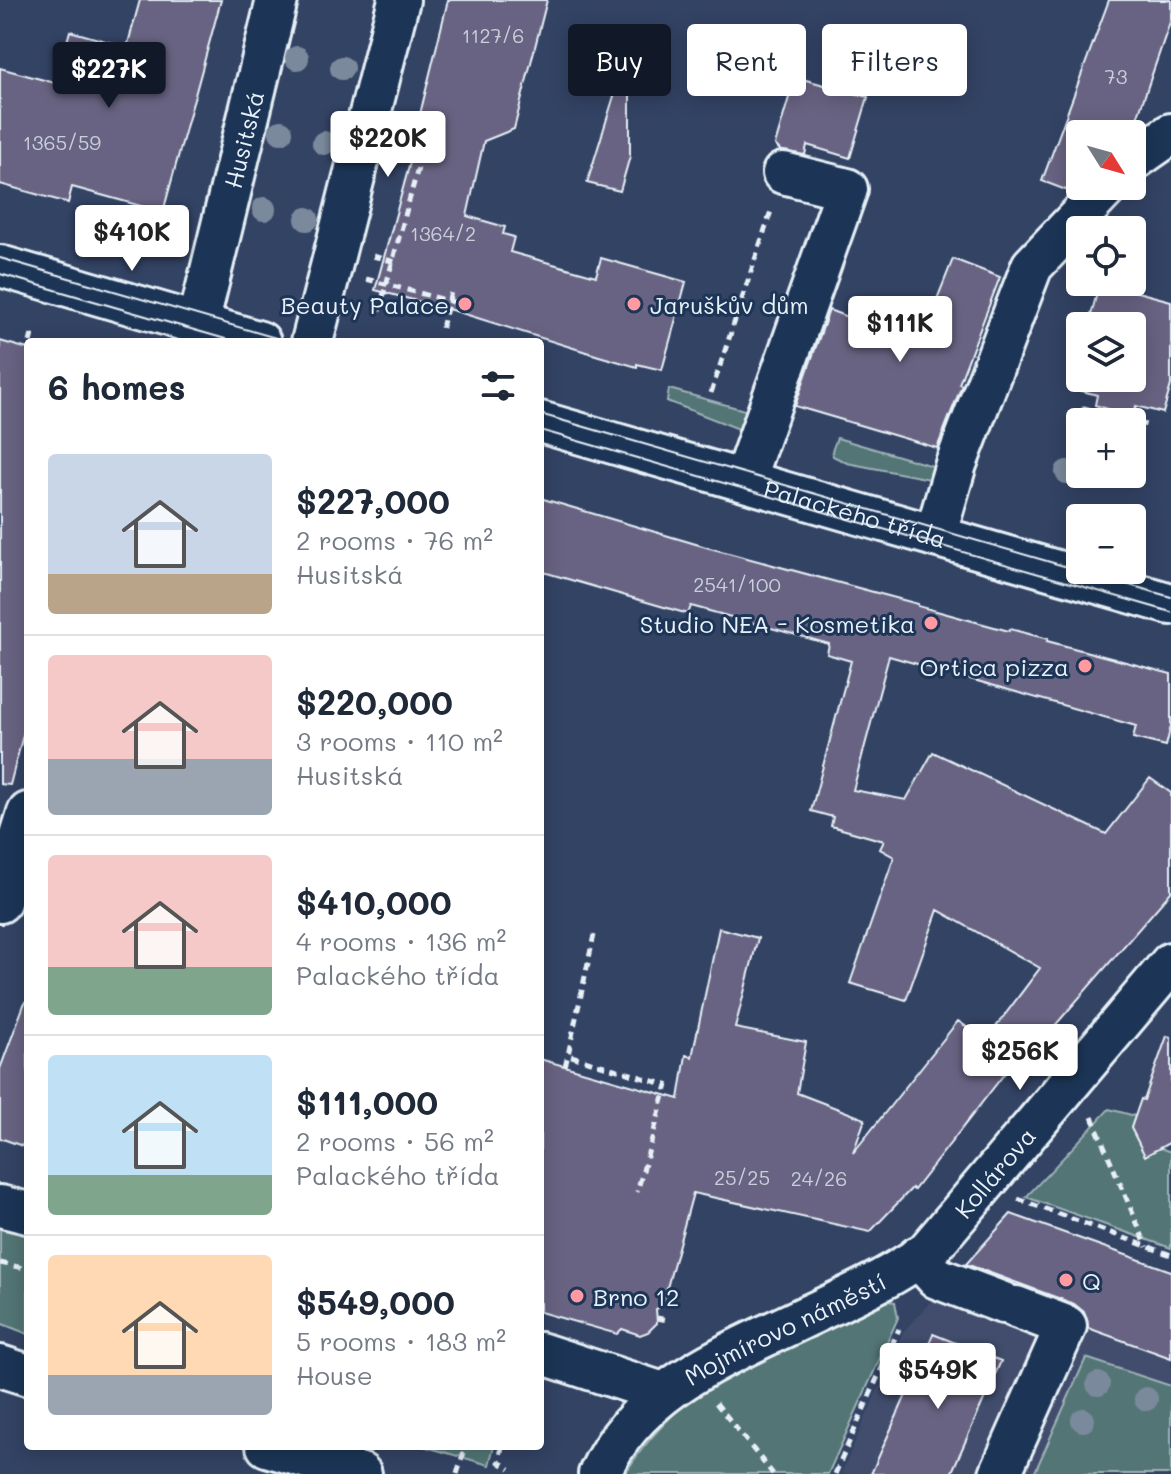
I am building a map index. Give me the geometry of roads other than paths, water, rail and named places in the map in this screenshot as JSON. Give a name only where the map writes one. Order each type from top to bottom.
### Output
[{"type":"street","name":"Husitská","points":[[198,324],[277,0]]},
{"type":"street","points":[[313,338],[399,0]]},
{"type":"street","points":[[1146,151],[1171,134]]},
{"type":"street","points":[[744,480],[847,189],[783,173]]},
{"type":"street","points":[[935,536],[956,464],[1032,266],[1095,200]]},
{"type":"street","points":[[0,266],[246,338]]},
{"type":"street","name":"Palackého třída","points":[[544,423],[1171,604]]},
{"type":"street","points":[[0,902],[24,826]]},
{"type":"street","name":"Kollárova","points":[[912,1261],[925,1254],[1171,963]]},
{"type":"street","points":[[0,1206],[24,1212]]},
{"type":"street","points":[[912,1261],[937,1278],[1066,1326],[1000,1474]]},
{"type":"street","name":"Mojmírovo náměstí","points":[[599,1474],[616,1443],[643,1410],[663,1393],[697,1370],[885,1278],[912,1261]]},
{"type":"street","name":"Mojmírovo náměstí","points":[[544,1354],[663,1393]]},
{"type":"street","points":[[0,1366],[24,1374]]},
{"type":"street","points":[[280,1450],[361,1474]]},
{"type":"tram line","points":[[0,258],[276,338]]},
{"type":"tram line","points":[[0,274],[222,338]]},
{"type":"tram line","points":[[544,415],[1171,597]]},
{"type":"tram line","points":[[544,431],[1171,612]]},
{"type":"place","name":"Beauty Palace","points":[[465,304]]},
{"type":"place","name":"Jaruškův dům","points":[[634,304]]},
{"type":"place","name":"Studio NEA - Kosmetika","points":[[931,623]]},
{"type":"place","name":"Ortica pizza","points":[[1085,666]]},
{"type":"place","name":"Q","points":[[1066,1280]]},
{"type":"place","name":"Brno 12","points":[[577,1296]]}]
